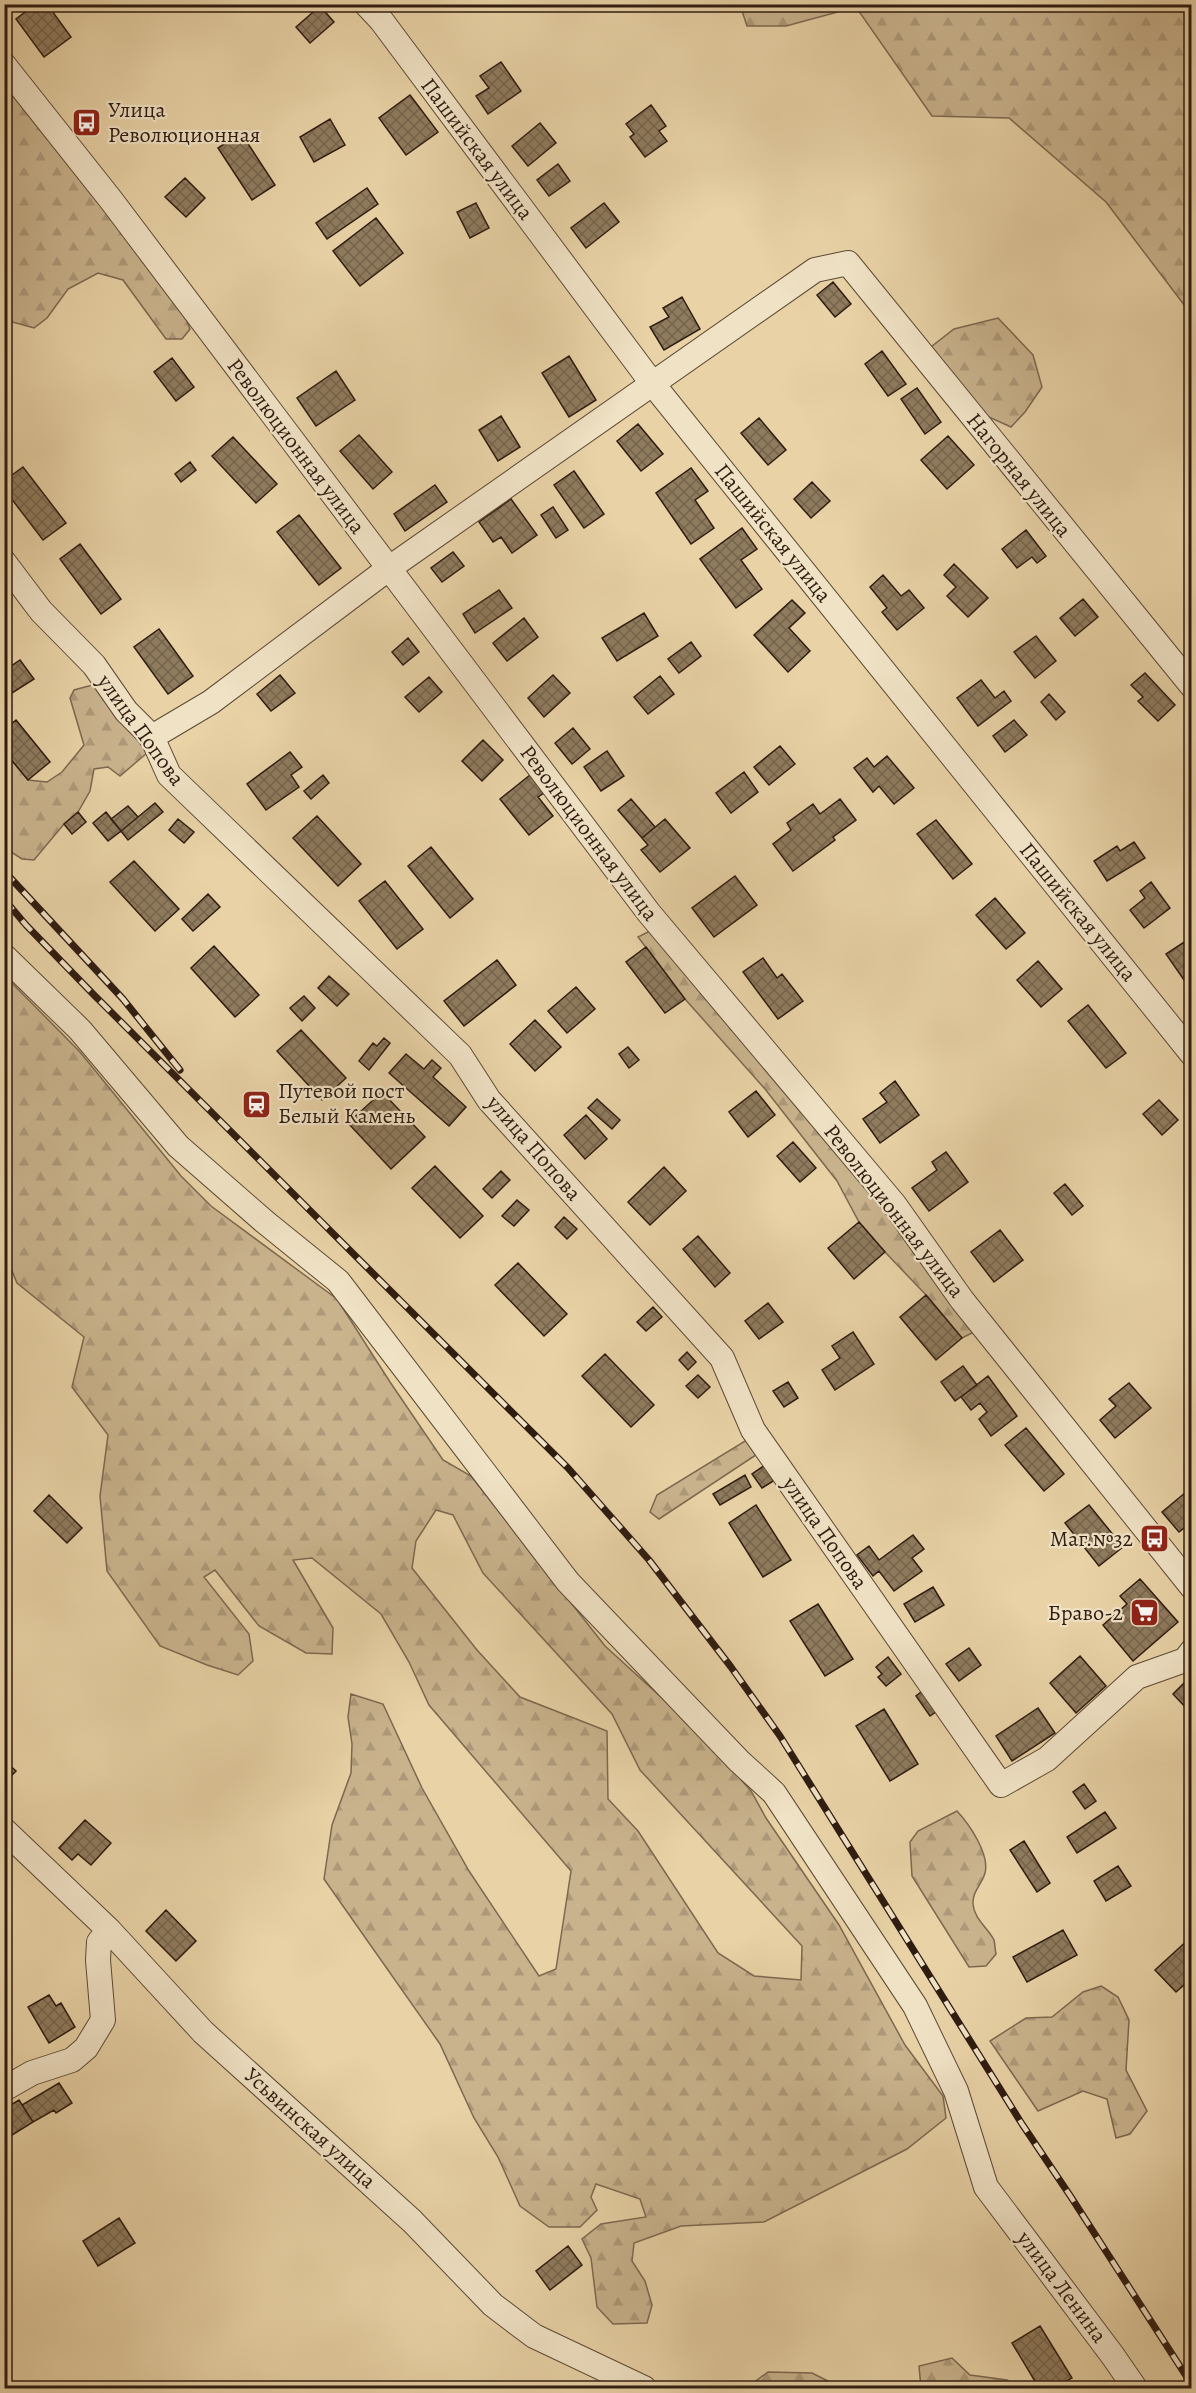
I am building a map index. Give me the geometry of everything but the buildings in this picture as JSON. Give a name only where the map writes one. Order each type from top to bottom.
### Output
[{"type":"street","name":"Пашийская улица","points":[[366,4],[381,20],[652,383],[1191,1054]]},
{"type":"street","name":"Революционная улица","points":[[4,65],[111,200],[649,913],[894,1204],[962,1300],[1191,1587]]},
{"type":"street","name":"Нагорная улица","points":[[652,383],[815,270],[848,263],[1191,686]]},
{"type":"street","points":[[152,737],[211,702],[388,569],[652,383]]},
{"type":"street","name":"улица Попова","points":[[4,562],[41,610],[94,665],[126,711],[152,737],[169,775],[460,1055],[489,1100],[722,1358],[753,1430],[1002,1785],[1047,1759],[1137,1677],[1185,1660],[1191,1651]]},
{"type":"street","name":"улица Ленина","points":[[4,956],[80,1030],[178,1146],[265,1222],[338,1281],[568,1582],[739,1761],[774,1792],[915,2006],[956,2091],[986,2187],[1135,2388]]},
{"type":"street","name":"Усьвинская улица","points":[[4,1830],[109,1930],[204,2032],[412,2221],[493,2305],[534,2336],[644,2388]]},
{"type":"street","points":[[4,2089],[32,2073],[72,2061],[86,2048],[103,2020],[98,1960],[99,1942],[109,1930]]},
{"type":"green space","points":[[740,5],[1191,5],[1191,314],[1106,202],[1009,118],[932,116],[856,7],[786,26],[747,26]]},
{"type":"green space","points":[[4,84],[79,173],[184,314],[190,329],[182,339],[166,339],[123,280],[98,273],[68,289],[47,318],[34,328],[5,320]]},
{"type":"green space","points":[[998,318],[1033,355],[1042,387],[1025,412],[1011,427],[980,413],[931,347],[954,329]]},
{"type":"green space","points":[[96,684],[147,753],[120,776],[108,767],[94,769],[90,791],[78,812],[64,824],[34,860],[22,859],[5,848],[4,751],[28,780],[47,782],[62,772],[84,745],[70,698],[74,690]]},
{"type":"green space","points":[[652,930],[882,1204],[978,1330],[962,1338],[859,1222],[837,1181],[765,1089],[685,999],[638,937]]},
{"type":"green space","points":[[4,975],[80,1052],[181,1176],[211,1206],[337,1299],[443,1460],[471,1476],[605,1646],[695,1728],[751,1791],[766,1818],[839,1925],[905,2045],[943,2096],[946,2118],[907,2149],[764,2222],[681,2226],[634,2243],[632,2261],[645,2281],[652,2305],[647,2323],[613,2324],[597,2307],[591,2258],[582,2239],[601,2224],[646,2217],[640,2199],[596,2184],[591,2197],[597,2210],[580,2227],[549,2227],[520,2206],[498,2157],[474,2118],[440,2044],[324,1879],[332,1825],[351,1773],[352,1744],[348,1717],[351,1694],[383,1704],[422,1788],[469,1871],[539,1976],[556,1969],[571,1871],[429,1705],[409,1662],[381,1614],[312,1558],[293,1560],[333,1628],[332,1654],[306,1653],[259,1626],[215,1570],[204,1577],[249,1634],[253,1661],[238,1675],[160,1646],[107,1571],[100,1496],[108,1435],[72,1387],[84,1337],[17,1283],[5,1254]],"holes":[[[436,1510],[453,1515],[483,1573],[612,1714],[640,1770],[802,1946],[801,1980],[754,1976],[718,1953],[638,1831],[608,1799],[607,1731],[520,1697],[477,1650],[412,1568],[416,1541]]]},
{"type":"green space","points":[[745,1441],[754,1444],[759,1453],[659,1519],[650,1512],[657,1495]]},
{"type":"green space","points":[[957,1811],[982,1848],[986,1865],[984,1877],[974,1896],[973,1904],[979,1919],[994,1940],[996,1954],[986,1966],[969,1967],[912,1876],[910,1842],[918,1831]]},
{"type":"green space","points":[[1101,1986],[1118,1997],[1129,2020],[1126,2070],[1147,2111],[1130,2134],[1116,2138],[1107,2099],[1083,2091],[1038,2111],[990,2041],[1026,2018],[1052,2017],[1083,1992]]},
{"type":"green space","points":[[952,2358],[970,2375],[1007,2380],[1019,2388],[921,2388],[919,2366]]},
{"type":"green space","points":[[768,2372],[812,2373],[842,2388],[746,2388]]},
{"type":"railway","points":[[4,871],[123,999],[180,1070]]},
{"type":"railway","points":[[4,899],[94,995],[568,1468],[649,1560],[731,1667],[780,1736],[1022,2124],[1192,2385]]},
{"type":"place","name":"Улица Революционная","points":[[87,123]]},
{"type":"place","name":"Путевой пост Белый Камень","points":[[257,1104]]},
{"type":"place","name":"Маг.№32","points":[[1154,1539]]},
{"type":"place","name":"Браво-2","points":[[1144,1613]]}]
